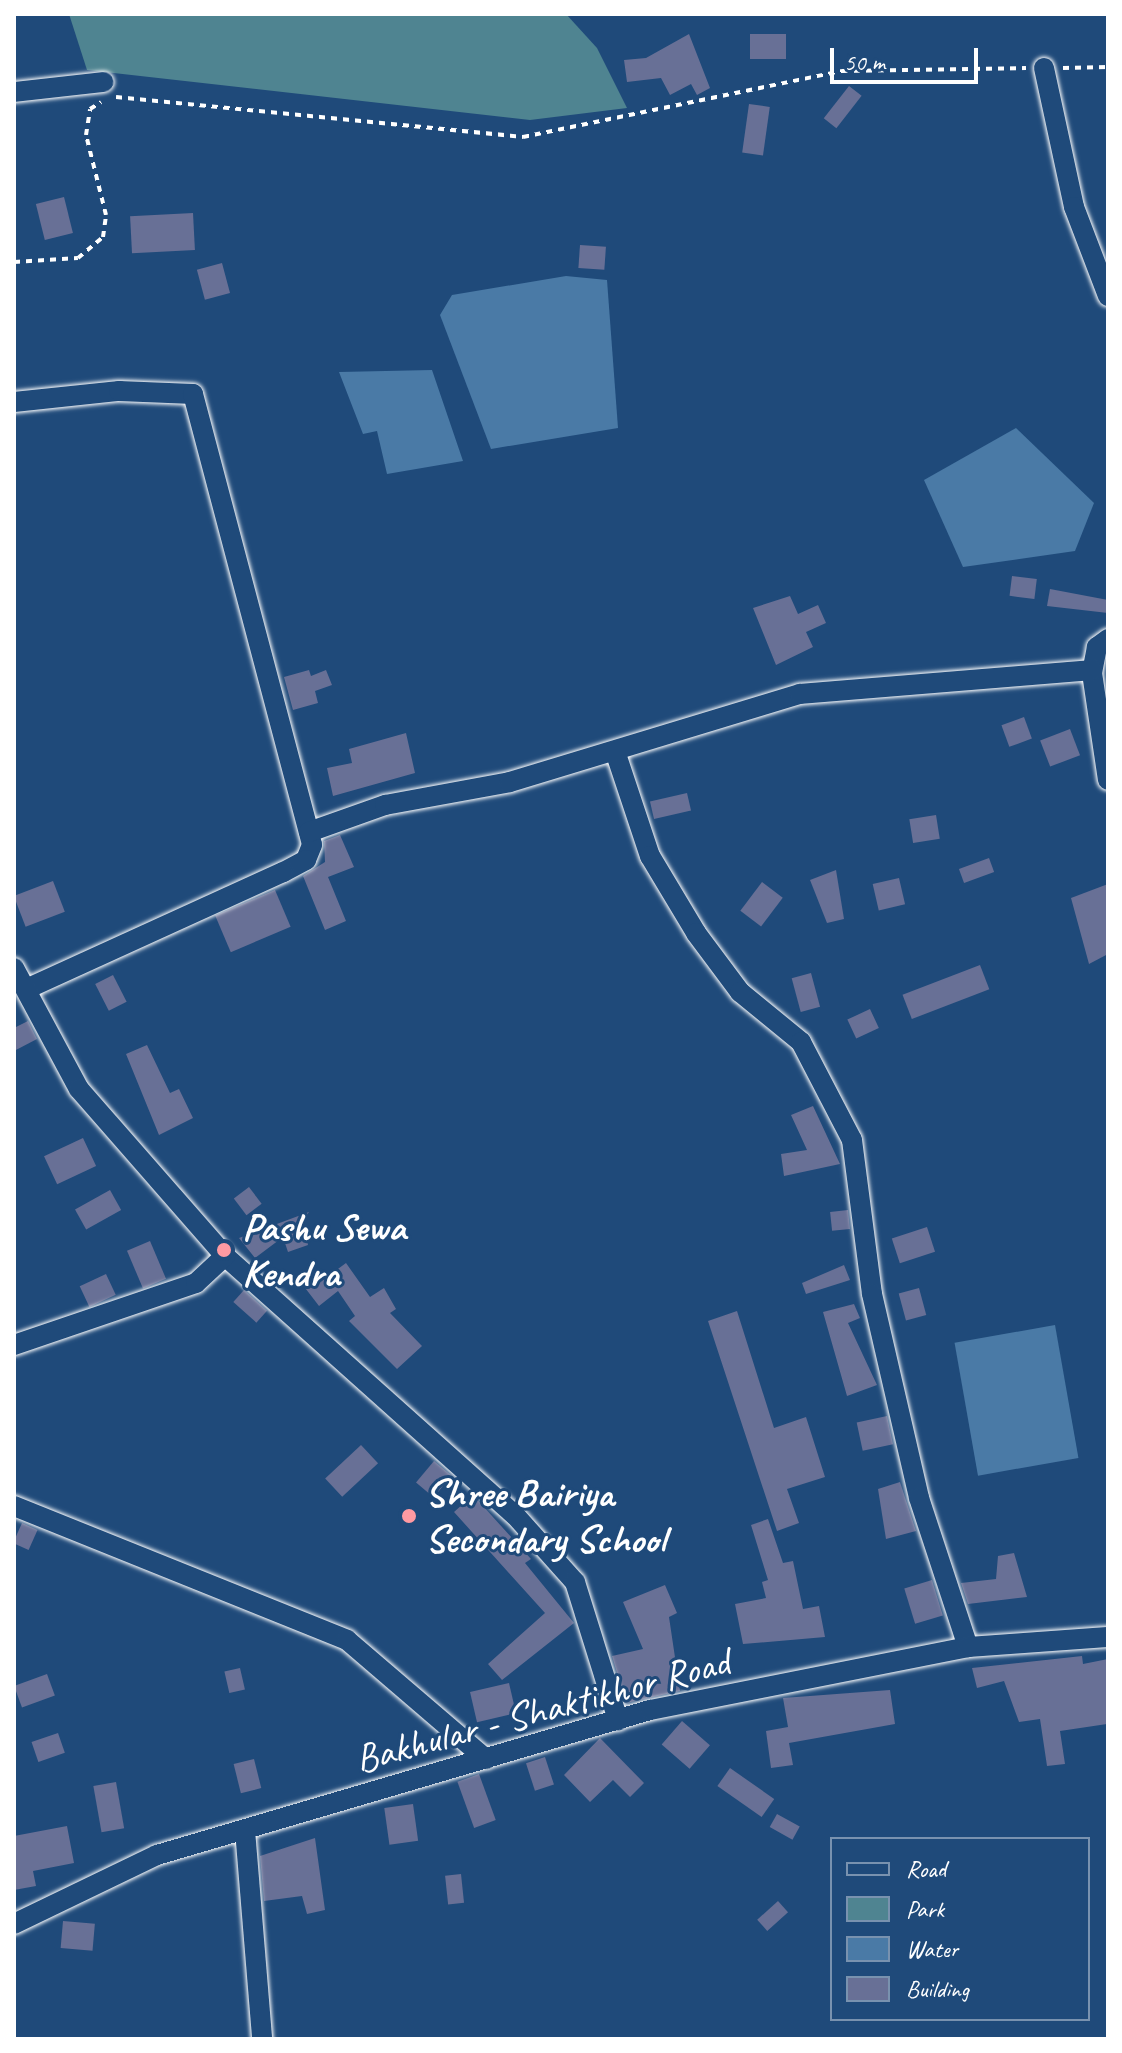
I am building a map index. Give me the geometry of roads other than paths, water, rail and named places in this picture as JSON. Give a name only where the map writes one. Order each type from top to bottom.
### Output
[{"type":"street","points":[[1044,68],[1074,207],[1108,296]]},
{"type":"street","points":[[14,92],[103,82]]},
{"type":"street","points":[[14,402],[119,391],[193,394],[309,832],[306,860],[26,989]]},
{"type":"street","points":[[1108,639],[1097,647],[1092,670],[1108,780]]},
{"type":"street","points":[[309,832],[385,805],[457,794],[615,751],[800,694],[1092,670]]},
{"type":"street","points":[[615,751],[650,856],[696,933],[740,992],[801,1042],[852,1140],[872,1294],[919,1498],[968,1647]]},
{"type":"street","points":[[14,968],[79,1089],[225,1256],[515,1515],[575,1582],[618,1720]]},
{"type":"street","points":[[14,1345],[196,1283],[225,1256]]},
{"type":"street","points":[[14,1506],[347,1640],[486,1759]]},
{"type":"street","name":"Bakhular - Shaktikhor Road","points":[[14,1924],[157,1855],[618,1720],[968,1647],[1108,1637]]},
{"type":"street","points":[[245,1830],[262,2039]]},
{"type":"water","points":[[566,276],[607,280],[618,428],[491,449],[440,315],[452,295]]},
{"type":"water","points":[[432,370],[463,461],[387,474],[377,431],[363,434],[339,372]]},
{"type":"water","points":[[1016,428],[1094,503],[1075,551],[963,567],[924,480]]},
{"type":"water","points":[[1055,1325],[1078,1458],[978,1476],[955,1343]]},
{"type":"place","name":"Pashu Sewa Kendra","points":[[224,1250]]},
{"type":"place","name":"Shree Bairiya Secondary School","points":[[409,1516]]}]
